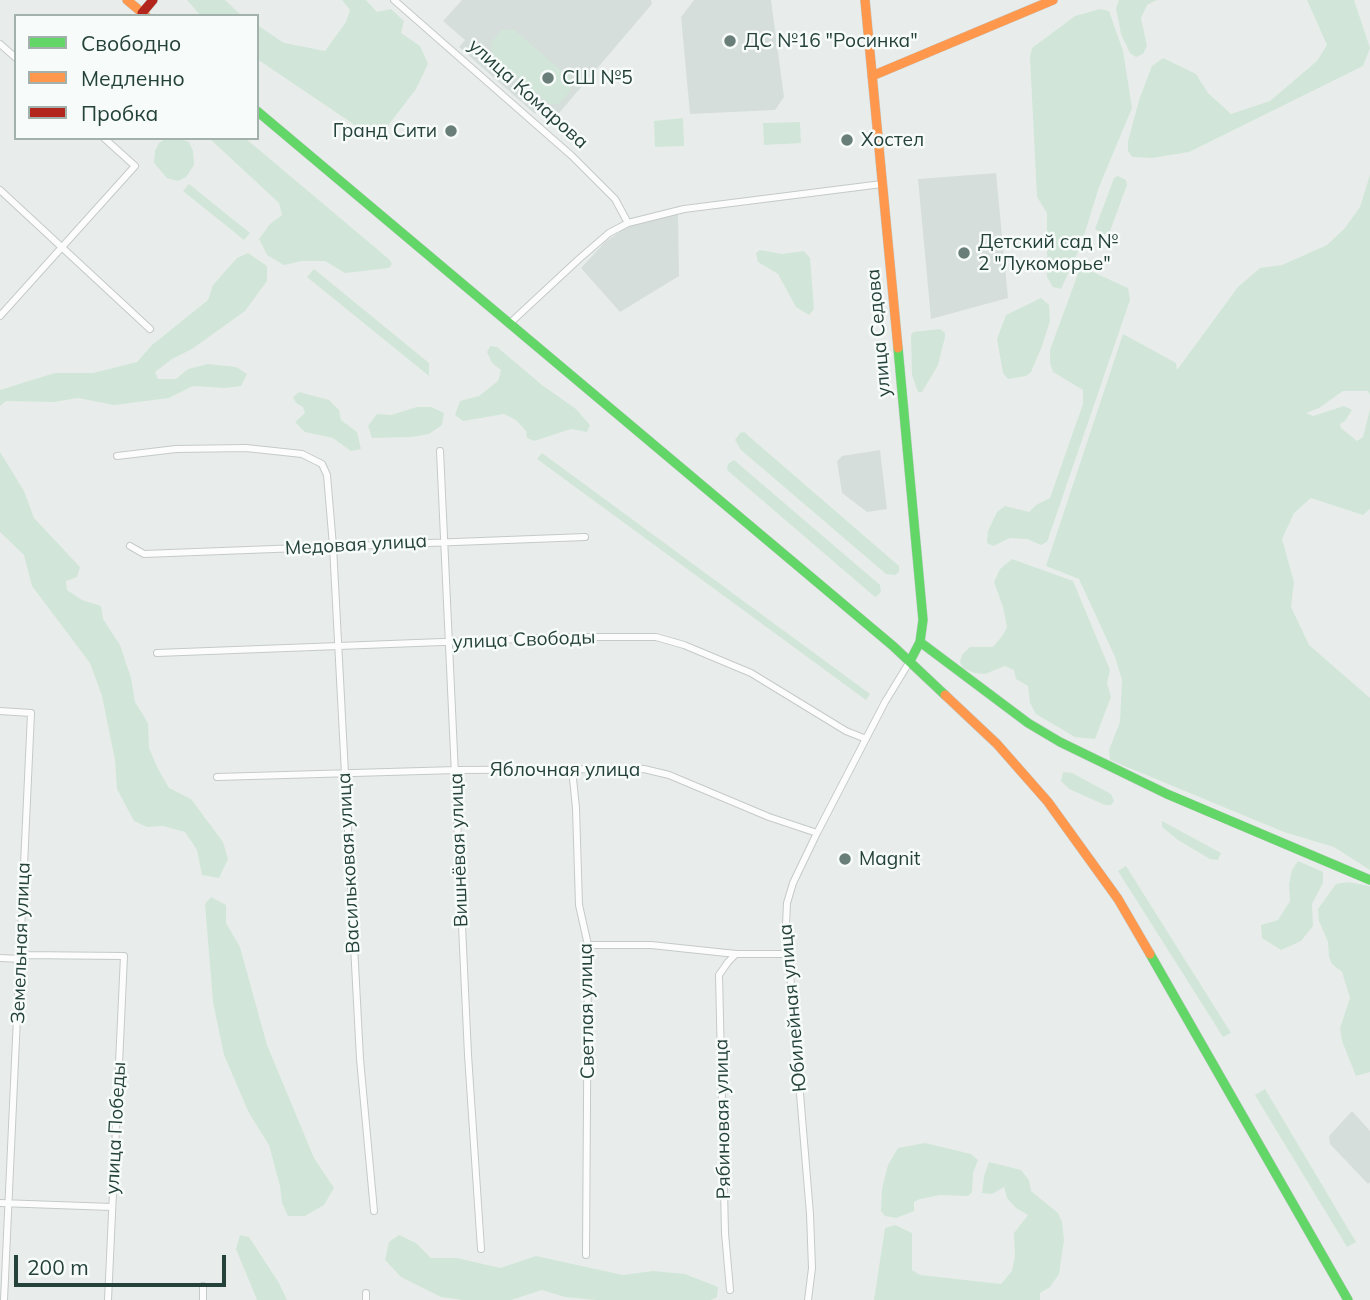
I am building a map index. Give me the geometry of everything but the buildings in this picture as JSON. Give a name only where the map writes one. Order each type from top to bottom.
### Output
[{"type":"main road","points":[[127,0],[144,14],[153,0]]},
{"type":"main road","name":"улица Седова","points":[[864,0],[921,590],[923,620],[920,642],[910,661]]},
{"type":"main road","points":[[872,76],[1053,0]]},
{"type":"main road","points":[[259,113],[910,661],[997,744],[1048,802],[1118,899],[1348,1300]]},
{"type":"main road","points":[[920,642],[1028,723],[1060,742],[1167,793],[1370,880]]},
{"type":"street","name":"улица Комарова","points":[[394,0],[572,156],[615,199],[628,223]]},
{"type":"street","points":[[0,44],[14,56]]},
{"type":"street","points":[[0,316],[135,166],[106,140]]},
{"type":"street","points":[[509,324],[609,233],[628,223],[684,209],[882,184]]},
{"type":"street","points":[[0,190],[150,328]]},
{"type":"street","name":"Васильковая улица","points":[[117,456],[176,449],[246,448],[302,454],[322,464],[327,475],[339,647],[360,1059],[374,1211]]},
{"type":"street","name":"Вишнёвая улица","points":[[440,451],[467,1028],[481,1249]]},
{"type":"street","name":"Медовая улица","points":[[130,547],[144,554],[585,537]]},
{"type":"street","name":"улица Свободы","points":[[157,653],[572,637],[656,637],[684,645],[751,673],[846,731],[866,739]]},
{"type":"street","name":"Юбилейная улица","points":[[808,1300],[812,1268],[810,1214],[786,913],[789,894],[817,833],[885,702],[910,661]]},
{"type":"street","name":"Земельная улица","points":[[0,711],[31,713],[4,1300]]},
{"type":"street","name":"Светлая улица","points":[[572,769],[579,905],[588,945],[586,1255]]},
{"type":"street","name":"Яблочная улица","points":[[217,777],[456,770],[644,769],[669,775],[769,817],[817,833]]},
{"type":"street","points":[[588,945],[651,945],[736,954],[789,954]]},
{"type":"street","name":"Рябиновая улица","points":[[730,1290],[725,1233],[719,975],[736,954]]},
{"type":"street","name":"улица Победы","points":[[21,957],[124,956],[108,1300]]},
{"type":"street","points":[[0,958],[21,957]]},
{"type":"street","points":[[0,1203],[112,1207]]},
{"type":"street","points":[[203,1286],[203,1300]]},
{"type":"shaded area","name":"СШ №5","points":[[462,0],[651,0],[652,4],[554,119],[519,88],[540,108],[535,114],[459,47],[465,40],[443,21]]},
{"type":"shaded area","name":"ДС №16 \"Росинка\"","points":[[694,0],[771,0],[784,97],[775,110],[690,114],[681,17]]},
{"type":"shaded area","name":"Детский сад № 2 \"Лукоморье\"","points":[[996,173],[1008,298],[931,319],[918,179]]},
{"type":"shaded area","points":[[678,212],[679,276],[620,312],[581,268],[605,242],[634,222]]},
{"type":"shaded area","points":[[880,450],[887,509],[867,512],[842,493],[837,461],[842,456]]},
{"type":"shaded area","points":[[1352,1111],[1370,1131],[1368,1184],[1330,1144],[1329,1136]]},
{"type":"green space","points":[[187,0],[225,0],[240,14],[199,14]]},
{"type":"green space","points":[[342,0],[366,0],[377,12],[391,9],[404,21],[401,33],[420,46],[428,64],[416,89],[377,140],[259,60],[259,26],[284,43],[325,51],[346,22],[350,10]]},
{"type":"green space","points":[[1119,0],[1157,0],[1147,5],[1141,18],[1147,46],[1143,54],[1136,57],[1130,53],[1121,34],[1116,8]]},
{"type":"green space","points":[[1307,0],[1354,0],[1370,48],[1363,66],[1189,152],[1152,158],[1132,157],[1128,151],[1128,141],[1152,66],[1163,58],[1196,74],[1208,93],[1231,114],[1270,101],[1317,61],[1327,45]]},
{"type":"green space","points":[[1100,9],[1109,11],[1123,51],[1132,108],[1099,187],[1081,245],[1061,289],[1053,287],[1047,277],[1047,213],[1037,197],[1030,57],[1032,48],[1075,16]]},
{"type":"green space","points":[[502,30],[514,30],[571,79],[570,91],[559,104],[549,104],[492,55],[491,43]]},
{"type":"green space","points":[[683,118],[684,146],[655,147],[654,121]]},
{"type":"green space","points":[[800,122],[801,143],[764,145],[763,123]]},
{"type":"green space","points":[[164,140],[189,142],[194,165],[186,177],[178,181],[167,178],[154,163],[159,143]]},
{"type":"green space","points":[[211,140],[247,140],[392,264],[389,268],[345,273],[325,261],[302,261],[284,265],[267,255],[259,239],[270,224],[282,215],[279,203]]},
{"type":"green space","points":[[1370,175],[1370,395],[1368,391],[1343,391],[1319,408],[1306,413],[1313,416],[1344,406],[1352,410],[1340,424],[1341,428],[1357,441],[1363,437],[1370,409],[1370,509],[1363,515],[1311,498],[1294,513],[1282,539],[1294,582],[1291,607],[1309,645],[1370,698],[1370,870],[1334,847],[1284,832],[1110,760],[1109,750],[1120,722],[1122,680],[1115,657],[1079,579],[1046,566],[1123,334],[1176,363],[1177,370],[1238,287],[1260,268],[1282,265],[1327,245],[1345,228],[1360,207]]},
{"type":"green space","points":[[1118,176],[1126,180],[1127,185],[1110,231],[1103,234],[1095,229],[1114,178]]},
{"type":"green space","points":[[189,184],[250,233],[244,240],[183,191]]},
{"type":"green space","points":[[760,250],[782,254],[804,251],[810,258],[814,309],[809,315],[796,307],[778,274],[758,262],[756,253]]},
{"type":"green space","points":[[248,253],[267,266],[267,281],[245,311],[155,372],[158,379],[176,379],[188,369],[208,364],[236,367],[247,374],[241,386],[193,386],[169,398],[114,405],[78,398],[54,402],[6,401],[0,406],[0,390],[55,373],[93,373],[137,362],[152,345],[208,300],[213,285],[237,258]]},
{"type":"green space","points":[[1084,268],[1128,288],[1130,300],[1047,542],[1041,545],[1027,539],[1010,538],[993,546],[987,543],[988,531],[997,512],[1005,506],[1029,512],[1050,498],[1083,404],[1083,390],[1053,372],[1050,350],[1079,271]]},
{"type":"green space","points":[[314,269],[429,363],[429,376],[307,277]]},
{"type":"green space","points":[[1041,298],[1049,305],[1050,321],[1042,346],[1031,372],[1026,376],[1008,379],[1003,373],[997,339],[1006,315]]},
{"type":"green space","points":[[940,329],[945,333],[945,337],[938,365],[922,392],[918,392],[912,375],[911,335],[913,332]]},
{"type":"green space","points":[[490,346],[497,347],[542,385],[576,409],[590,425],[587,432],[571,429],[534,441],[527,438],[526,431],[516,420],[504,414],[463,421],[455,415],[460,401],[479,396],[498,381],[501,370],[492,363],[487,352]]},
{"type":"green space","points":[[299,392],[329,400],[339,410],[341,420],[357,432],[361,449],[351,451],[333,438],[305,432],[295,422],[305,413],[293,397]]},
{"type":"green space","points":[[417,407],[431,407],[444,413],[442,425],[429,434],[372,438],[368,426],[377,414],[391,415]]},
{"type":"green space","points":[[744,432],[899,566],[899,572],[895,575],[886,574],[741,450],[735,440]]},
{"type":"green space","points":[[0,452],[24,491],[34,518],[80,567],[77,577],[66,581],[67,590],[82,600],[101,606],[103,619],[120,645],[131,678],[135,702],[148,723],[149,748],[169,788],[191,799],[223,842],[228,859],[219,878],[202,875],[197,850],[185,832],[163,826],[147,827],[134,821],[117,789],[115,760],[102,696],[90,663],[32,586],[24,555],[0,532]]},
{"type":"green space","points":[[542,453],[870,694],[866,700],[537,459]]},
{"type":"green space","points":[[734,460],[880,585],[881,592],[875,597],[727,470],[728,464]]},
{"type":"green space","points":[[1012,559],[1073,581],[1110,670],[1107,683],[1111,697],[1095,739],[1075,737],[1036,714],[1030,703],[1028,686],[1016,679],[1014,670],[1005,666],[985,674],[974,673],[963,668],[960,662],[962,655],[970,647],[993,647],[1003,635],[1007,627],[994,582],[1000,569]]},
{"type":"green space","points":[[1063,772],[1072,773],[1111,794],[1114,801],[1111,805],[1105,805],[1069,789],[1061,781]]},
{"type":"green space","points":[[1162,821],[1221,853],[1218,860],[1210,859],[1178,840],[1162,827]]},
{"type":"green space","points":[[1298,861],[1323,872],[1323,883],[1312,904],[1313,926],[1301,941],[1281,950],[1262,938],[1261,925],[1278,920],[1290,901],[1289,884],[1292,870]]},
{"type":"green space","points":[[1126,866],[1231,1033],[1223,1037],[1118,871]]},
{"type":"green space","points":[[1348,882],[1370,886],[1370,1072],[1356,1076],[1342,1041],[1340,1028],[1350,998],[1342,972],[1332,964],[1329,957],[1328,942],[1319,921],[1318,909],[1336,884]]},
{"type":"green space","points":[[211,897],[226,905],[226,923],[240,947],[267,1045],[314,1158],[334,1188],[324,1205],[305,1216],[288,1216],[282,1203],[269,1145],[249,1113],[224,1055],[213,1002],[205,904]]},
{"type":"green space","points":[[1265,1089],[1356,1242],[1347,1247],[1255,1095]]},
{"type":"green space","points":[[925,1143],[971,1154],[978,1160],[973,1173],[972,1192],[968,1196],[940,1195],[920,1199],[914,1202],[914,1211],[896,1218],[885,1216],[881,1211],[882,1189],[888,1165],[898,1148]]},
{"type":"green space","points":[[989,1162],[1021,1170],[1029,1180],[1031,1191],[1058,1213],[1062,1222],[1064,1240],[1059,1274],[1050,1287],[1040,1293],[1040,1300],[874,1300],[885,1228],[895,1225],[912,1233],[912,1270],[920,1275],[1001,1284],[1012,1271],[1015,1256],[1014,1233],[1028,1215],[1016,1208],[1007,1198],[1004,1187],[992,1194],[982,1193]]},
{"type":"green space","points":[[240,1235],[249,1237],[287,1300],[257,1300],[236,1249]]},
{"type":"green space","points":[[399,1235],[416,1243],[431,1258],[457,1258],[500,1268],[536,1256],[623,1275],[653,1271],[685,1274],[718,1287],[717,1297],[711,1300],[596,1300],[565,1297],[542,1290],[511,1300],[441,1297],[401,1277],[385,1260],[389,1242]]},
{"type":"traffic: fast","points":[[259,113],[893,646],[945,695]]},
{"type":"traffic: fast","points":[[898,348],[923,620],[920,642],[910,661]]},
{"type":"traffic: fast","points":[[920,642],[1028,723],[1060,742],[1167,794],[1370,880]]},
{"type":"traffic: fast","points":[[1150,954],[1348,1300]]},
{"type":"traffic: slow","points":[[127,0],[144,14]]},
{"type":"traffic: slow","points":[[865,0],[898,348]]},
{"type":"traffic: slow","points":[[872,76],[1053,0]]},
{"type":"traffic: slow","points":[[945,695],[997,744],[1048,802],[1118,899],[1150,954]]},
{"type":"traffic: jam","points":[[142,13],[153,0]]},
{"type":"place","name":"ДС №16 \"Росинка\"","points":[[730,41]]},
{"type":"place","name":"СШ №5","points":[[548,78]]},
{"type":"place","name":"Гранд Сити","points":[[451,131]]},
{"type":"place","name":"Хостел","points":[[847,140]]},
{"type":"place","name":"Детский сад № 2 \"Лукоморье\"","points":[[964,253]]},
{"type":"place","name":"Magnit","points":[[845,859]]}]
